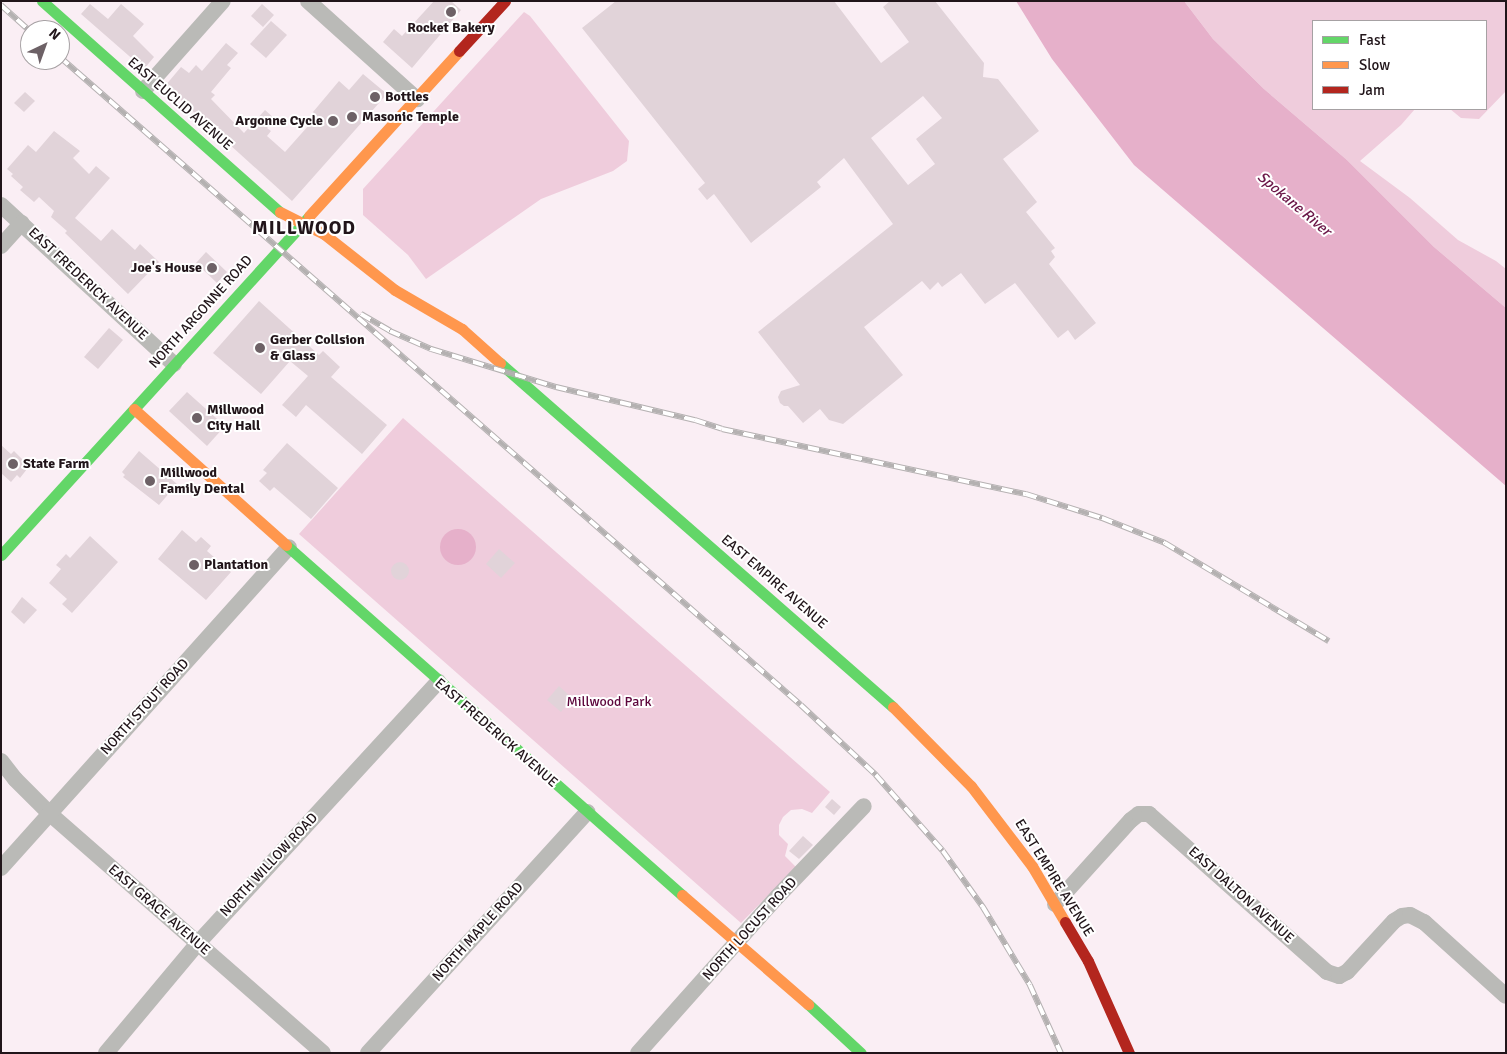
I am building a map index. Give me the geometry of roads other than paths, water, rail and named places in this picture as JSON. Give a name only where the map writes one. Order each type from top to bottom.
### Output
[{"type":"street","name":"EAST EUCLID AVENUE","points":[[42,1],[282,214],[302,224]]},
{"type":"street","points":[[142,91],[223,1]]},
{"type":"street","points":[[308,1],[417,99]]},
{"type":"street","name":"NORTH ARGONNE ROAD","points":[[1,555],[505,1]]},
{"type":"street","name":"EAST FREDERICK AVENUE","points":[[1,205],[174,364]]},
{"type":"street","points":[[1,246],[22,223]]},
{"type":"street","name":"EAST EMPIRE AVENUE","points":[[302,224],[324,234],[395,290],[462,329],[909,721],[954,767],[993,812],[1032,866],[1088,961],[1129,1053]]},
{"type":"street","name":"EAST FREDERICK AVENUE","points":[[134,409],[438,682],[736,943],[780,979],[861,1053]]},
{"type":"street","name":"NORTH STOUT ROAD","points":[[1,868],[289,547]]},
{"type":"street","name":"NORTH WILLOW ROAD","points":[[106,1053],[198,943],[438,682]]},
{"type":"street","name":"EAST GRACE AVENUE","points":[[1,761],[15,779],[50,814],[323,1053]]},
{"type":"street","name":"NORTH LOCUST ROAD","points":[[638,1053],[778,896],[864,806]]},
{"type":"street","name":"NORTH MAPLE ROAD","points":[[368,1053],[587,812]]},
{"type":"street","name":"EAST DALTON AVENUE","points":[[1055,904],[1130,820],[1144,813],[1157,819],[1322,969],[1339,976],[1350,970],[1390,925],[1406,915],[1415,916],[1506,996]]},
{"type":"water","name":"Spokane River","points":[[1016,1],[1184,1],[1213,39],[1264,89],[1347,160],[1434,247],[1506,308],[1506,486],[1134,165],[1052,59]]},
{"type":"water","points":[[458,529],[470,535],[476,547],[470,559],[458,565],[446,559],[440,547],[446,535]]},
{"type":"railway","points":[[1,5],[20,22]]},
{"type":"railway","points":[[70,66],[801,705],[876,775],[943,851],[983,907],[1030,985],[1061,1053]]},
{"type":"railway","points":[[361,314],[390,331],[431,349],[556,387],[695,420],[722,429],[1026,494],[1102,518],[1165,543],[1329,641]]},
{"type":"place","name":"Rocket Bakery","points":[[451,12]]},
{"type":"place","name":"Bottles","points":[[375,97]]},
{"type":"place","name":"Masonic Temple","points":[[352,117]]},
{"type":"place","name":"Argonne Cycle","points":[[333,121]]},
{"type":"place","name":"Joe's House","points":[[212,268]]},
{"type":"place","name":"Gerber Collsion & Glass","points":[[260,348]]},
{"type":"place","name":"Millwood City Hall","points":[[197,418]]},
{"type":"place","name":"State Farm","points":[[13,464]]},
{"type":"place","name":"Millwood Family Dental","points":[[150,481]]},
{"type":"place","name":"Plantation","points":[[194,565]]},
{"type":"district","name":"MILLWOOD","points":[[304,229]]},
{"type":"park label","name":"Millwood Park","points":[[609,702]]}]
